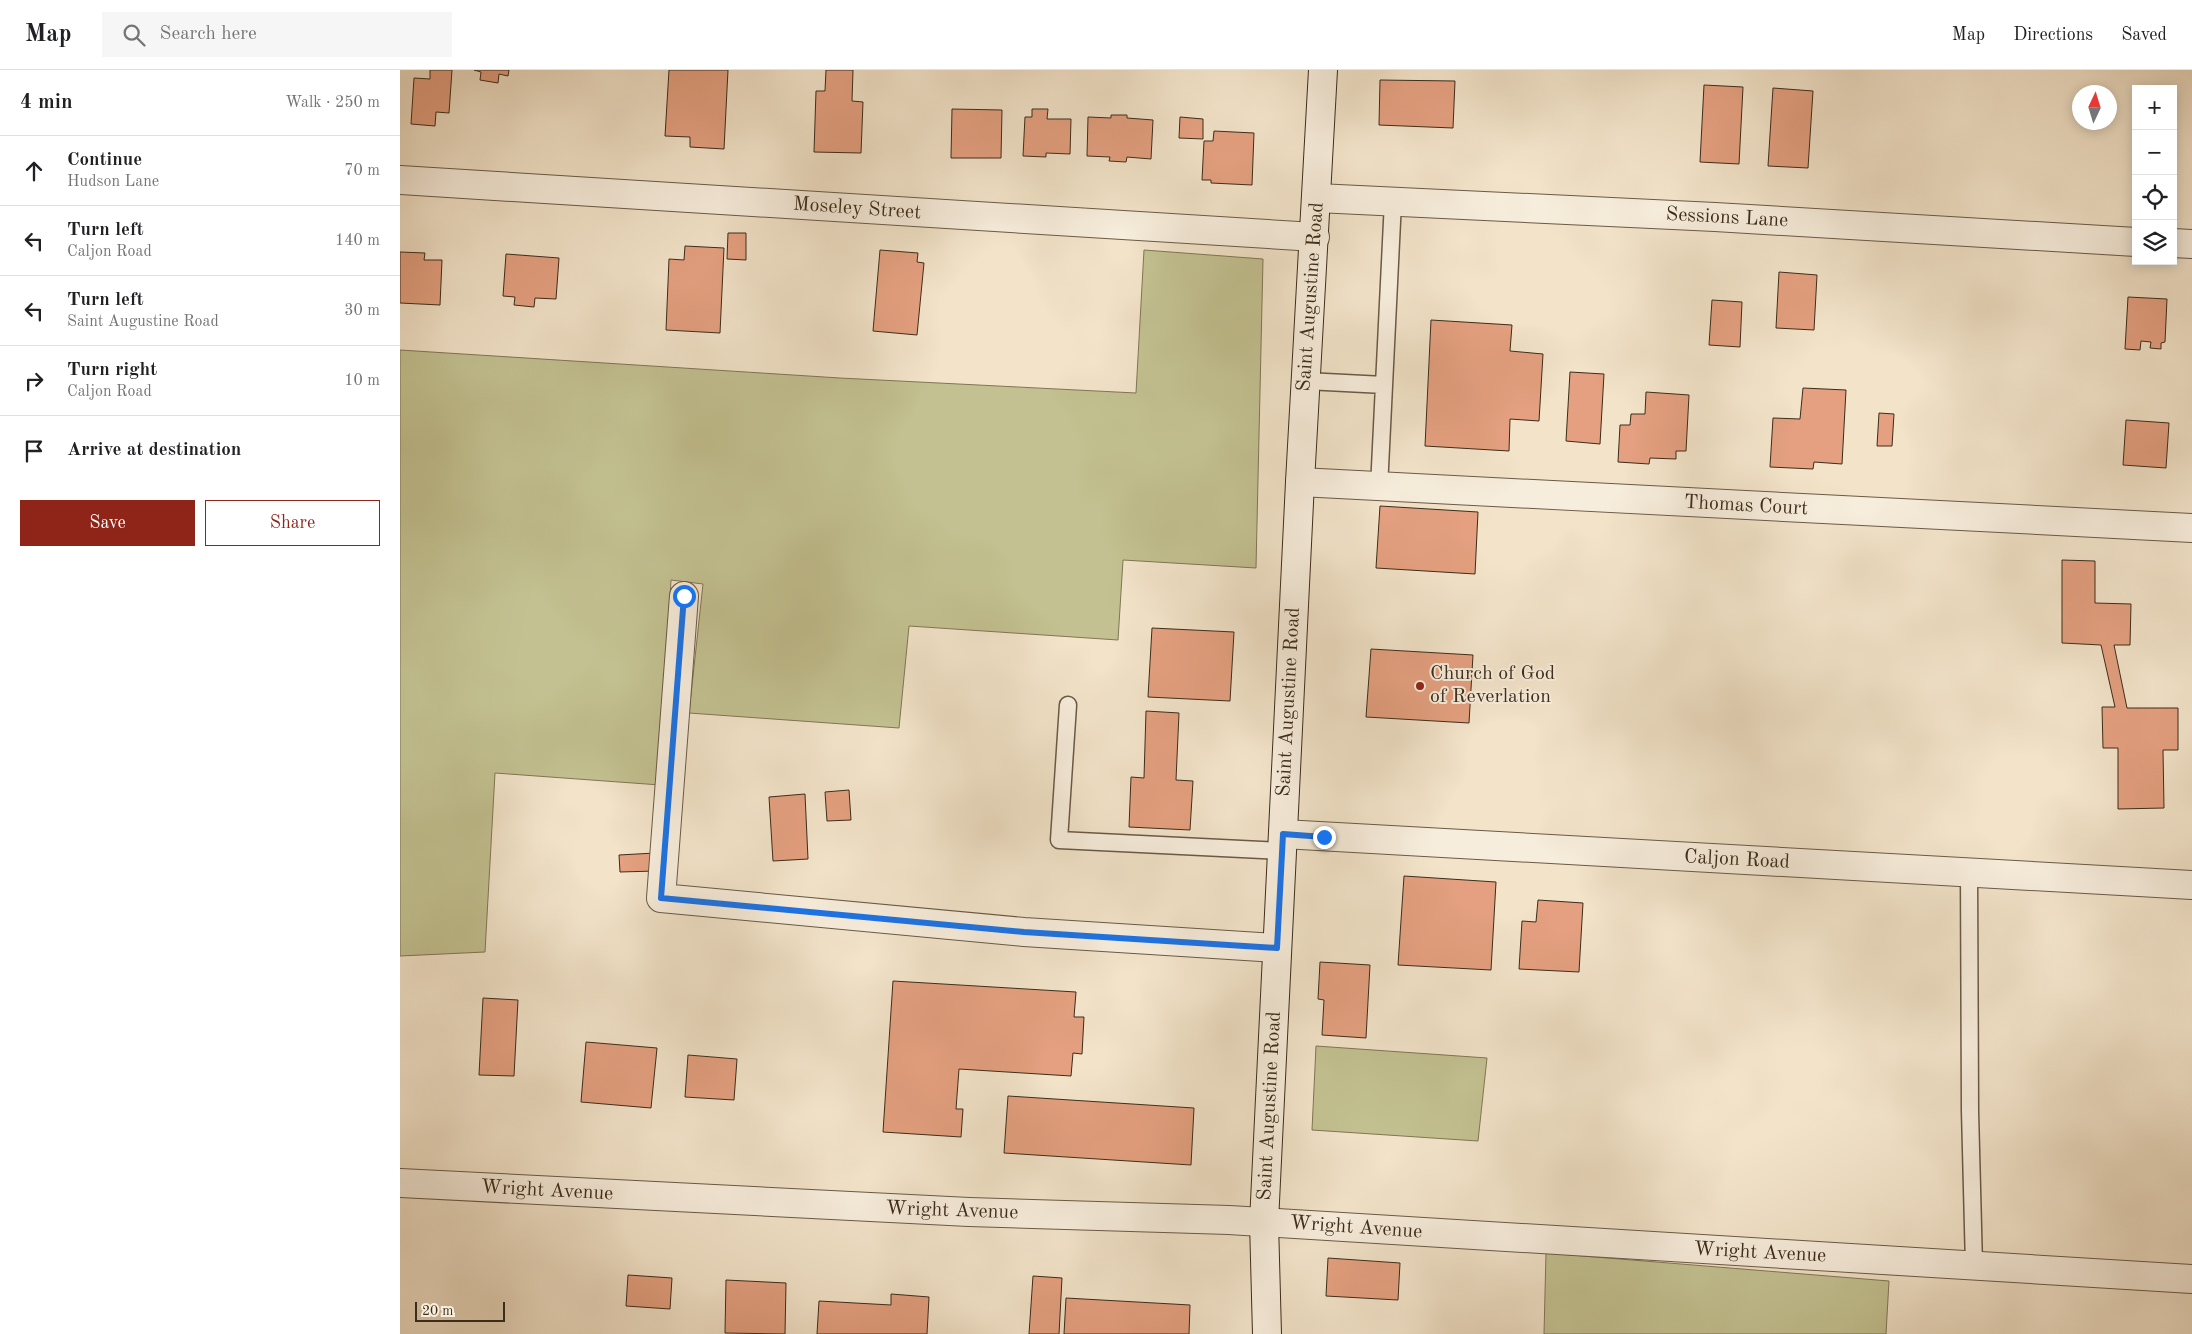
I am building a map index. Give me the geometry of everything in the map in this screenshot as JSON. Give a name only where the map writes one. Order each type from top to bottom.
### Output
[{"type":"street","name":"Saint Augustine Road","points":[[1267,1334],[1264,1222],[1300,482],[1323,70]]},
{"type":"street","name":"Moseley Street","points":[[400,180],[1315,237]]},
{"type":"street","name":"Sessions Lane","points":[[1317,198],[1715,216],[2132,242]]},
{"type":"street","points":[[2177,243],[2192,244]]},
{"type":"street","name":"Thomas Court","points":[[1300,482],[1379,488],[2192,528]]},
{"type":"street","points":[[684,596],[661,898],[1024,932],[1277,948]]},
{"type":"street","name":"Caljon Road","points":[[1282,842],[1969,872],[2192,885]]},
{"type":"street","name":"Wright Avenue","points":[[400,1183],[930,1210],[1264,1222],[2192,1279]]},
{"type":"lane","points":[[1379,488],[1393,201]]},
{"type":"lane","points":[[1306,381],[1384,385]]},
{"type":"lane","points":[[1068,705],[1059,840],[1282,842]]},
{"type":"lane","points":[[1969,872],[1970,1111],[1974,1266]]},
{"type":"shaded area","points":[[1144,250],[1263,259],[1256,568],[1123,560],[1118,640],[909,626],[899,728],[689,713],[703,584],[671,580],[660,785],[495,773],[485,952],[400,956],[400,350],[840,378],[1136,393]]},
{"type":"shaded area","points":[[1316,1046],[1487,1058],[1478,1141],[1312,1130]]},
{"type":"shaded area","points":[[1546,1253],[1889,1281],[1886,1334],[1544,1334]]},
{"type":"building","points":[[430,70],[452,70],[449,113],[436,112],[435,126],[411,124],[414,78],[430,79]]},
{"type":"building","points":[[474,70],[509,70],[508,76],[499,74],[498,83],[480,80],[481,72]]},
{"type":"building","points":[[669,70],[728,70],[724,149],[690,147],[690,137],[665,136]]},
{"type":"building","points":[[826,70],[853,70],[852,101],[863,102],[861,153],[814,152],[816,91],[825,91]]},
{"type":"building","points":[[1380,80],[1455,81],[1453,128],[1379,125]]},
{"type":"building","points":[[1704,85],[1743,87],[1739,164],[1700,162]]},
{"type":"building","points":[[1773,88],[1813,91],[1808,168],[1768,166]]},
{"type":"building","points":[[952,109],[1002,110],[1001,158],[951,158]]},
{"type":"building","points":[[1032,109],[1048,109],[1047,119],[1071,119],[1070,154],[1046,153],[1046,157],[1023,156],[1025,117],[1032,117]]},
{"type":"building","points":[[1111,115],[1127,115],[1127,118],[1153,120],[1151,159],[1127,157],[1126,162],[1109,161],[1110,157],[1087,156],[1088,117],[1111,118]]},
{"type":"building","points":[[1180,117],[1203,119],[1203,139],[1179,138]]},
{"type":"building","points":[[1214,131],[1254,133],[1252,185],[1211,183],[1211,180],[1202,180],[1204,141],[1213,141]]},
{"type":"building","points":[[728,233],[746,233],[746,260],[727,259]]},
{"type":"building","points":[[685,246],[724,248],[720,333],[666,330],[669,259],[684,260]]},
{"type":"building","points":[[880,250],[918,253],[917,262],[924,263],[917,335],[873,331]]},
{"type":"building","points":[[400,252],[425,253],[424,260],[442,260],[440,305],[400,303]]},
{"type":"building","points":[[506,254],[559,258],[556,299],[535,298],[534,307],[514,305],[515,297],[503,296]]},
{"type":"building","points":[[1779,272],[1817,275],[1814,330],[1776,328]]},
{"type":"building","points":[[2128,297],[2167,299],[2165,342],[2161,343],[2161,349],[2150,348],[2151,342],[2141,341],[2140,350],[2125,349]]},
{"type":"building","points":[[1712,300],[1742,302],[1740,347],[1709,345]]},
{"type":"building","points":[[1431,320],[1512,325],[1510,351],[1543,354],[1539,421],[1510,419],[1509,451],[1425,446]]},
{"type":"building","points":[[1570,372],[1604,374],[1600,444],[1566,441]]},
{"type":"building","points":[[1803,388],[1846,390],[1842,464],[1814,462],[1813,469],[1770,467],[1773,418],[1800,419]]},
{"type":"building","points":[[1646,392],[1689,395],[1686,451],[1676,451],[1676,459],[1650,458],[1649,464],[1618,462],[1620,425],[1630,425],[1631,414],[1645,414]]},
{"type":"building","points":[[1879,413],[1894,414],[1892,446],[1877,446]]},
{"type":"building","points":[[2126,420],[2169,423],[2166,468],[2123,465]]},
{"type":"building","points":[[1380,506],[1478,512],[1475,574],[1376,568]]},
{"type":"building","points":[[2062,560],[2095,561],[2095,603],[2131,604],[2130,645],[2114,645],[2127,708],[2178,708],[2178,750],[2163,750],[2164,808],[2118,809],[2118,748],[2103,748],[2102,707],[2115,707],[2101,645],[2062,643]]},
{"type":"building","points":[[1152,628],[1234,632],[1230,701],[1148,697]]},
{"type":"building","name":"Church of God of Reverlation","points":[[1371,649],[1473,655],[1469,723],[1366,717]]},
{"type":"building","points":[[1146,711],[1179,713],[1176,780],[1193,781],[1190,830],[1129,827],[1131,777],[1144,778]]},
{"type":"building","points":[[849,790],[851,820],[827,821],[825,792]]},
{"type":"building","points":[[805,794],[808,859],[773,861],[769,797]]},
{"type":"building","points":[[655,853],[656,871],[620,872],[619,855]]},
{"type":"building","points":[[1404,876],[1496,882],[1491,970],[1398,965]]},
{"type":"building","points":[[1538,900],[1583,903],[1579,972],[1519,969],[1522,921],[1536,922]]},
{"type":"building","points":[[1320,962],[1370,965],[1366,1038],[1322,1035],[1324,1000],[1318,999]]},
{"type":"building","points":[[893,981],[1076,992],[1074,1017],[1084,1017],[1082,1054],[1073,1053],[1071,1076],[959,1069],[956,1109],[963,1109],[961,1137],[883,1132]]},
{"type":"building","points":[[483,998],[518,1000],[514,1076],[479,1075]]},
{"type":"building","points":[[586,1042],[657,1048],[651,1108],[581,1102]]},
{"type":"building","points":[[688,1055],[737,1059],[734,1100],[685,1097]]},
{"type":"building","points":[[1008,1096],[1194,1108],[1191,1165],[1004,1153]]},
{"type":"building","points":[[1328,1258],[1400,1263],[1398,1300],[1326,1296]]},
{"type":"building","points":[[628,1275],[672,1278],[670,1309],[626,1306]]},
{"type":"building","points":[[1033,1276],[1062,1278],[1059,1334],[1029,1334]]},
{"type":"building","points":[[726,1280],[786,1283],[785,1334],[725,1333]]},
{"type":"building","points":[[891,1294],[929,1297],[927,1334],[817,1334],[819,1301],[891,1305]]},
{"type":"building","points":[[1066,1298],[1190,1305],[1189,1334],[1064,1334]]},
{"type":"place","name":"Church of God of Reverlation","points":[[1420,686]]},
{"type":"route","points":[[684,596],[661,898],[1024,932],[1277,948],[1283,834],[1324,837]]}]
